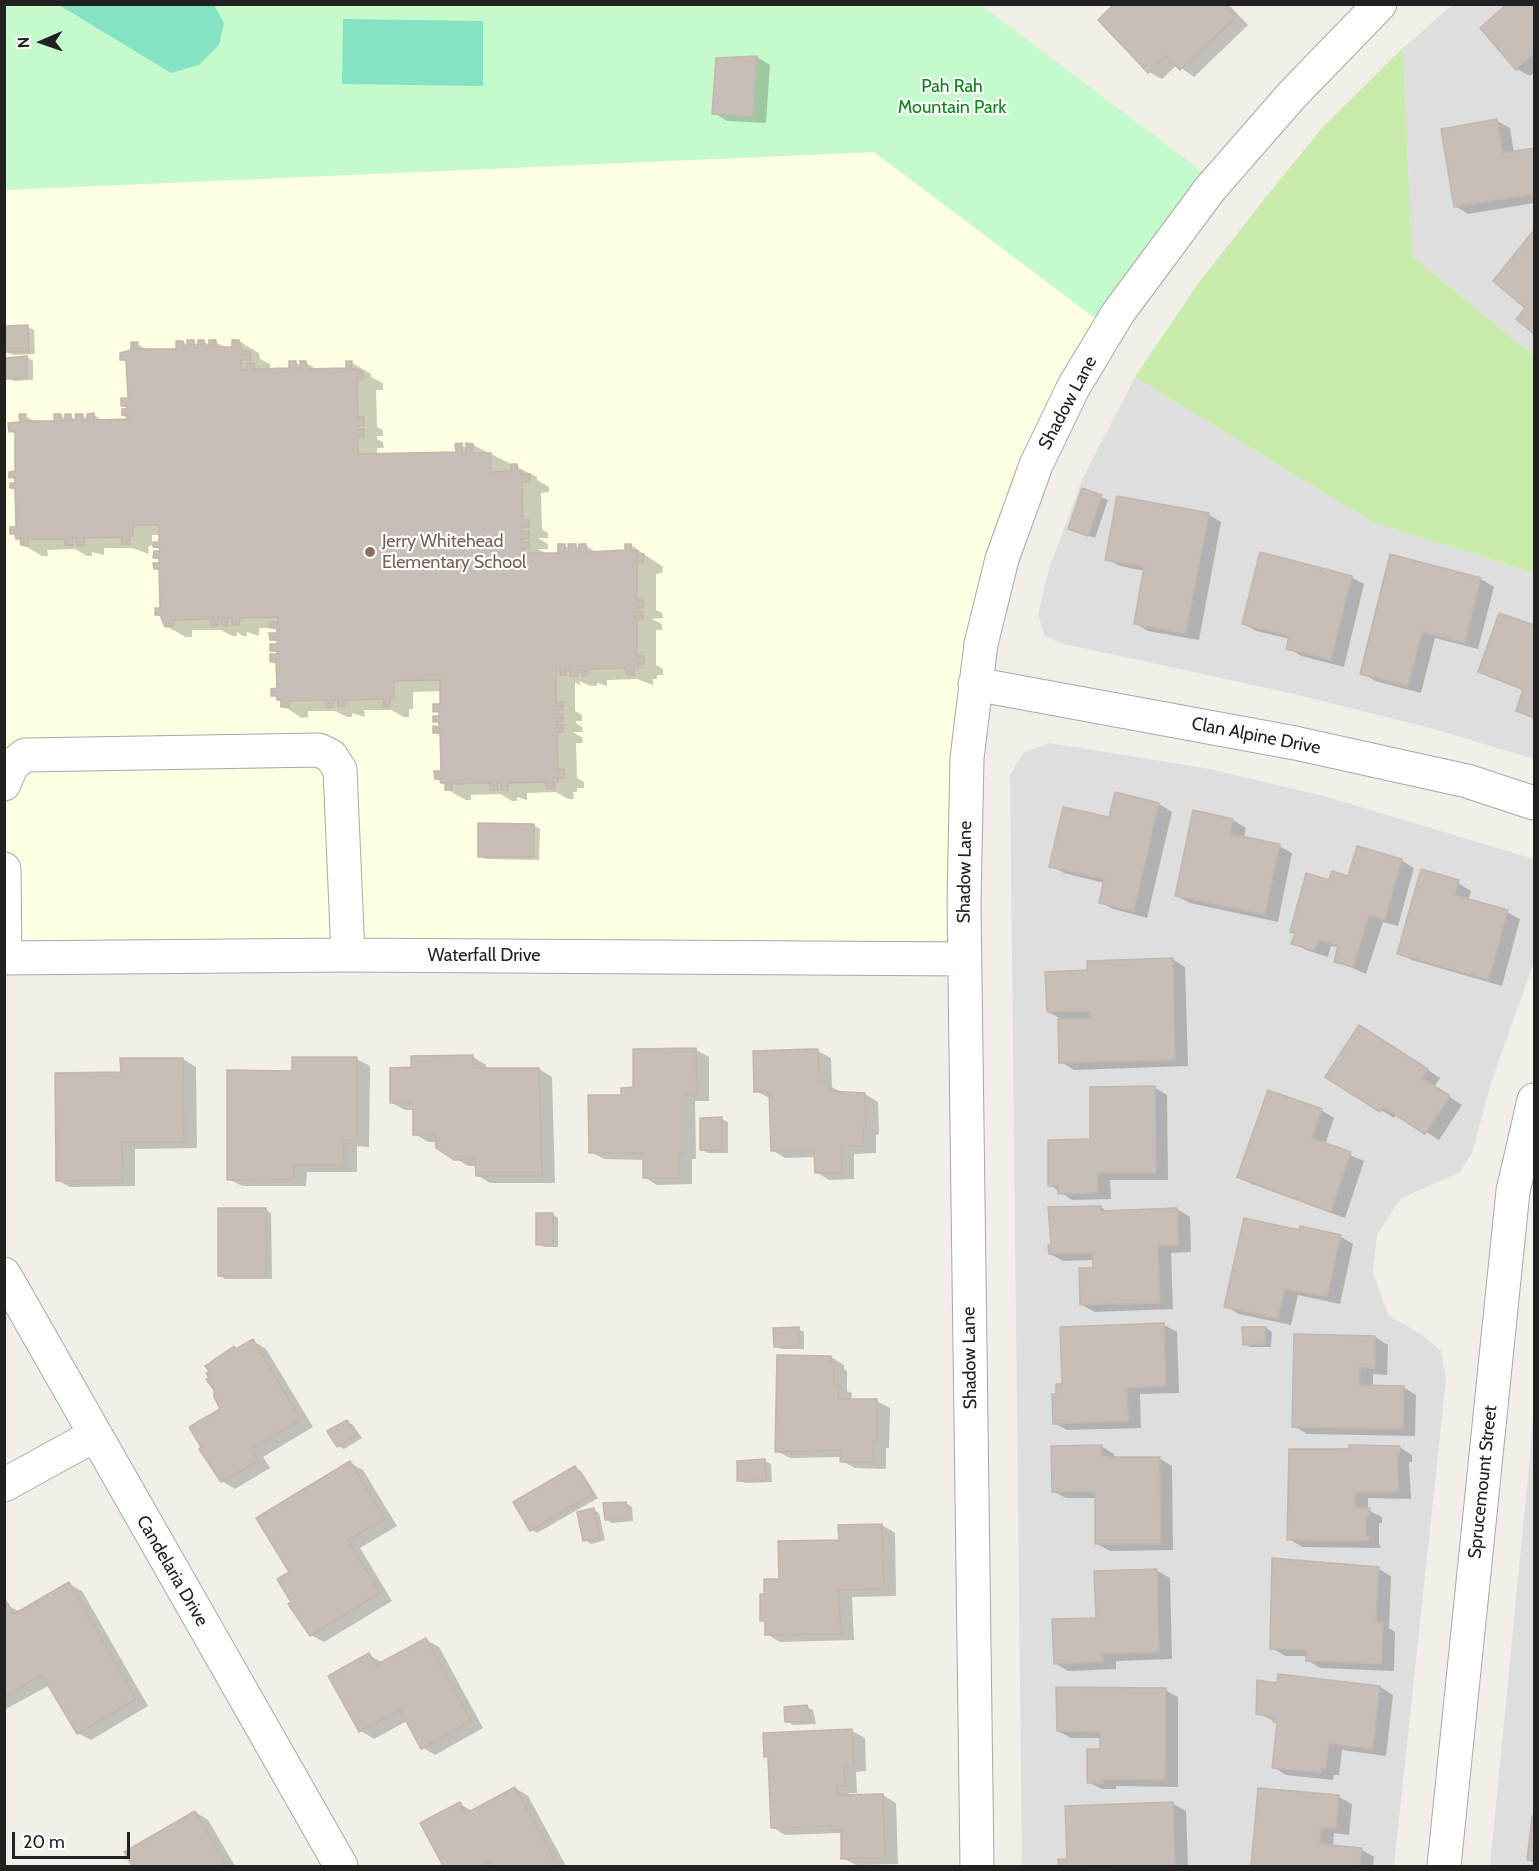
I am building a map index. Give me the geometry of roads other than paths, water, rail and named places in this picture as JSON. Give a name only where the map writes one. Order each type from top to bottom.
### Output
[{"type":"street","name":"Shadow Lane","points":[[977,1866],[964,959],[967,758],[981,644],[1002,559],[1036,465],[1073,388],[1118,313],[1210,189],[1293,95],[1380,4]]},
{"type":"street","name":"Clan Alpine Drive","points":[[975,684],[1295,743],[1467,781],[1534,803]]},
{"type":"street","points":[[4,784],[12,765],[25,755],[318,750],[331,756],[340,770],[348,955]]},
{"type":"street","points":[[4,869],[5,958]]},
{"type":"street","name":"Waterfall Drive","points":[[5,958],[348,955],[964,959]]},
{"type":"street","name":"Sprucemount Street","points":[[1444,1866],[1513,1191],[1534,1100]]},
{"type":"street","name":"Candelaria Drive","points":[[4,1274],[341,1866]]},
{"type":"street","points":[[4,1485],[94,1435]]},
{"type":"place","name":"Jerry Whitehead Elementary School","points":[[370,552]]},
{"type":"park label","name":"Pah Rah Mountain Park","points":[[952,97]]}]
